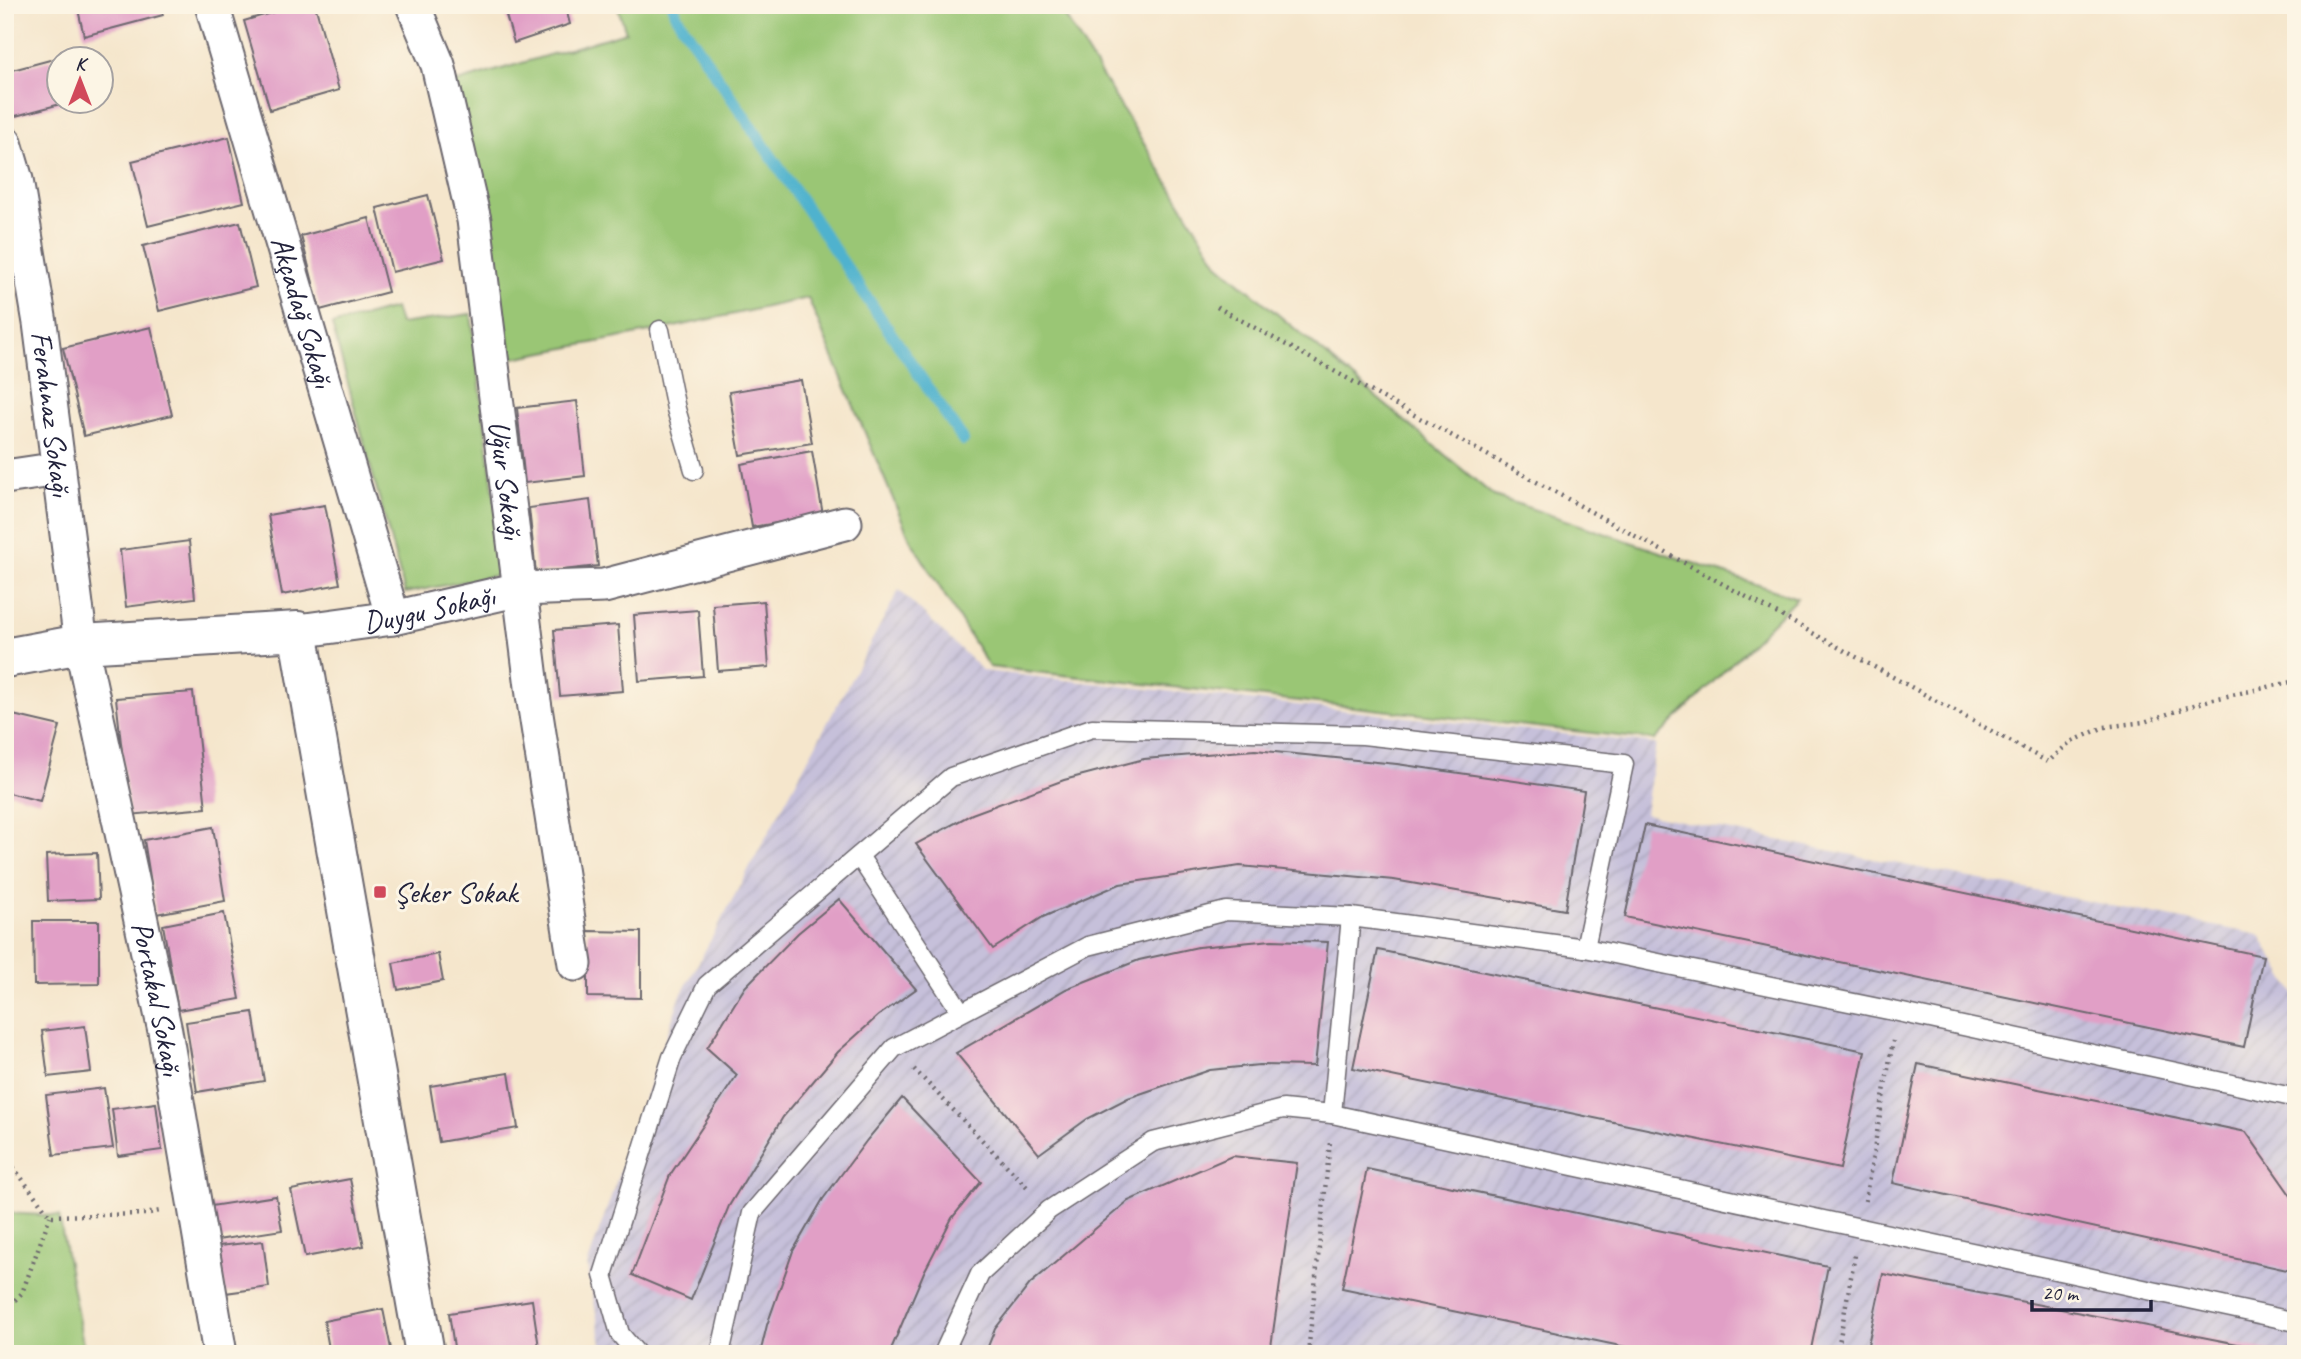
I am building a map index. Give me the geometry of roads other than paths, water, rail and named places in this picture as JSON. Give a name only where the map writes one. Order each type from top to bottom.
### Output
[{"type":"street","name":"Akçadağ Sokağı","points":[[212,5],[393,618]]},
{"type":"street","name":"Uğur Sokağı","points":[[413,5],[438,65],[474,220],[533,695],[575,964]]},
{"type":"street","name":"Ferahnaz Sokağı","points":[[5,143],[16,180],[40,323],[81,644]]},
{"type":"street","points":[[5,477],[59,469]]},
{"type":"street","name":"Duygu Sokağı","points":[[5,658],[81,644],[298,631],[393,618],[520,589],[604,586],[845,523]]},
{"type":"street","points":[[298,631],[425,1354]]},
{"type":"street","name":"Portakal Sokağı","points":[[81,644],[165,1031],[220,1354]]},
{"type":"lane","points":[[660,330],[676,409],[694,470]]},
{"type":"lane","points":[[637,1354],[620,1334],[603,1275],[672,1057],[707,985],[951,777],[1092,728],[1363,734],[1624,764],[1585,948]]},
{"type":"lane","points":[[859,856],[961,1012]]},
{"type":"lane","points":[[720,1354],[752,1213],[894,1048],[1088,946],[1226,911],[1352,917],[1585,948],[2292,1097],[2296,1103]]},
{"type":"lane","points":[[1332,1114],[1352,917]]},
{"type":"lane","points":[[943,1354],[980,1274],[1049,1210],[1153,1142],[1283,1109],[1332,1114],[2296,1322]]},
{"type":"waterway","points":[[673,5],[677,17],[963,440]]},
{"type":"place","name":"Şeker Sokak","points":[[380,892]]}]
